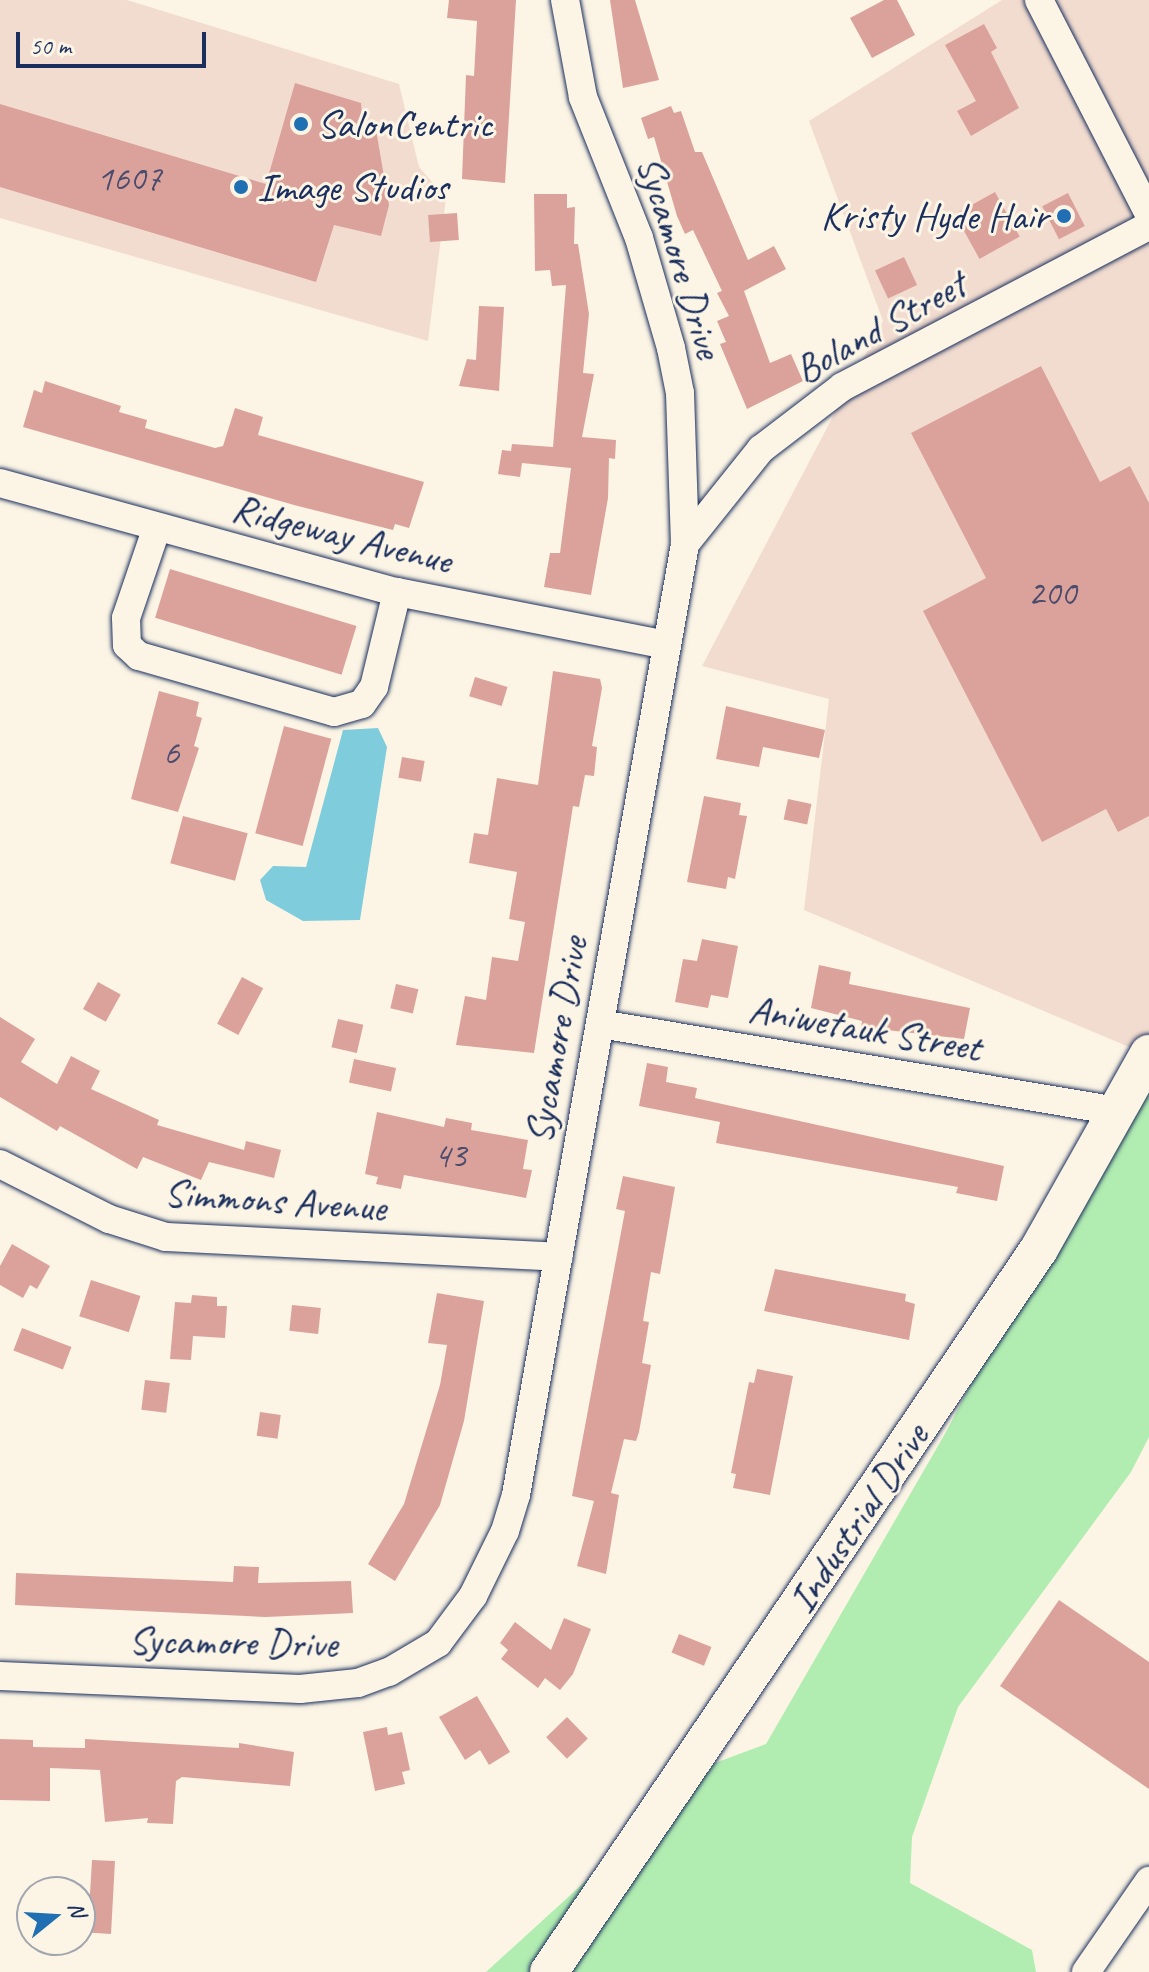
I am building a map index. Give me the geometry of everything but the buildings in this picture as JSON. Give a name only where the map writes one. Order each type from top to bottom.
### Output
[{"type":"street","name":"Sycamore Drive","points":[[0,1676],[329,1689],[389,1672],[438,1643],[473,1596],[508,1519],[685,544],[680,393],[671,348],[639,238],[583,97],[565,0]]},
{"type":"street","points":[[1039,0],[1149,214]]},
{"type":"street","name":"Boland Street","points":[[685,544],[761,449],[842,387],[1149,226]]},
{"type":"street","name":"Ridgeway Avenue","points":[[0,483],[397,592],[667,645]]},
{"type":"street","points":[[157,527],[126,618],[127,645],[139,656],[334,712],[362,704],[374,687],[397,592]]},
{"type":"street","name":"Aniwetauk Street","points":[[600,1024],[1117,1111]]},
{"type":"street","name":"Industrial Drive","points":[[549,1972],[1039,1249],[1149,1054]]},
{"type":"street","name":"Simmons Avenue","points":[[0,1164],[109,1219],[166,1237],[558,1257]]},
{"type":"street","points":[[1086,1972],[1149,1881]]},
{"type":"shaded area","points":[[0,0],[127,0],[399,84],[419,167],[446,198],[428,341],[0,218]]},
{"type":"shaded area","points":[[1002,0],[1149,0],[1149,1041],[1141,1052],[804,910],[829,699],[702,666],[883,321],[809,121]]},
{"type":"green space","points":[[1149,1041],[1149,1437],[1131,1472],[958,1707],[912,1837],[910,1883],[1032,1950],[1036,1972],[486,1972],[715,1763],[766,1744],[946,1432]]},
{"type":"water","points":[[378,728],[387,747],[360,920],[303,921],[266,900],[260,880],[273,866],[306,867],[343,730]]},
{"type":"place","name":"SalonCentric","points":[[301,124]]},
{"type":"place","name":"Image Studios","points":[[241,187]]},
{"type":"place","name":"Kristy Hyde Hair","points":[[1064,216]]}]
